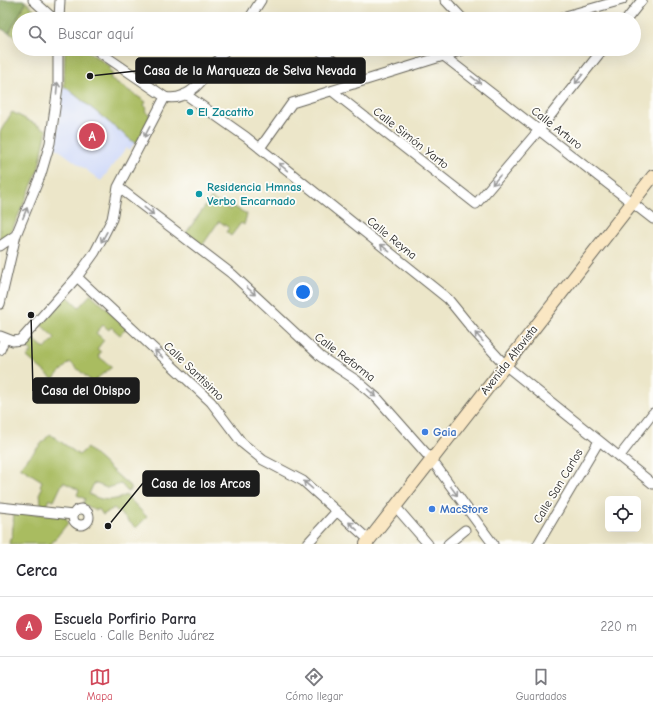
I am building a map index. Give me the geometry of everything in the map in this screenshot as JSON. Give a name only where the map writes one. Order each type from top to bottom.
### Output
[{"type":"main road","name":"Avenida Altavista","points":[[367,542],[653,176]]},
{"type":"street","points":[[33,0],[46,12]]},
{"type":"street","points":[[59,12],[60,0]]},
{"type":"street","points":[[253,12],[261,0]]},
{"type":"street","points":[[445,0],[456,12]]},
{"type":"street","points":[[580,12],[622,0]]},
{"type":"street","points":[[633,12],[642,0]]},
{"type":"street","points":[[0,304],[16,235],[41,174],[50,143],[58,87],[58,56]]},
{"type":"street","points":[[105,56],[165,97],[174,99],[185,94],[196,85],[220,56]]},
{"type":"street","points":[[327,56],[342,68],[354,84]]},
{"type":"street","points":[[539,130],[597,56]]},
{"type":"street","points":[[260,148],[290,104],[445,57]]},
{"type":"street","name":"Calle Arturo","points":[[445,57],[653,219]]},
{"type":"street","name":"Calle Simón Yarto","points":[[332,91],[476,204],[539,130]]},
{"type":"street","name":"Calle Reyna","points":[[185,94],[260,148],[448,298],[474,331],[505,365],[653,484]]},
{"type":"street","points":[[0,350],[3,337],[16,342],[23,338],[77,277],[95,252],[110,224],[118,187],[165,97]]},
{"type":"street","name":"Calle Reforma","points":[[118,187],[232,274],[321,357],[369,390],[388,408],[431,459],[493,544]]},
{"type":"street","points":[[0,246],[16,235]]},
{"type":"street","name":"Calle Santisimo","points":[[77,277],[211,402],[242,443],[263,460],[303,481],[337,511],[367,542]]},
{"type":"street","points":[[619,457],[653,413]]},
{"type":"street","name":"Calle San Carlos","points":[[538,544],[599,441]]},
{"type":"street","points":[[395,506],[428,544]]},
{"type":"street","points":[[0,507],[69,514]]},
{"type":"street","points":[[307,544],[337,511]]},
{"type":"street","points":[[448,544],[465,530]]},
{"type":"shaded area","points":[[64,86],[135,143],[129,150],[126,148],[101,181],[55,147]]},
{"type":"green space","points":[[0,0],[23,0],[26,2],[21,12],[12,12],[12,28],[9,33],[0,28]]},
{"type":"green space","points":[[26,2],[38,12],[21,12]]},
{"type":"green space","points":[[12,28],[12,34],[9,33]]},
{"type":"green space","points":[[65,56],[94,56],[111,67],[109,70],[113,73],[110,78],[146,102],[144,105],[147,108],[145,111],[151,116],[136,144],[64,86]]},
{"type":"green space","points":[[12,112],[47,130],[38,171],[12,230],[0,241],[0,132]]},
{"type":"green space","points":[[211,198],[230,210],[232,206],[247,214],[244,225],[241,223],[231,236],[226,232],[229,228],[219,221],[202,246],[186,233]]},
{"type":"green space","points":[[65,294],[79,307],[91,294],[127,328],[120,335],[111,327],[109,330],[103,325],[96,333],[104,340],[97,349],[101,352],[98,356],[112,367],[92,382],[70,362],[53,379],[27,357],[32,351],[22,343],[29,335],[45,349],[55,338],[39,323]]},
{"type":"green space","points":[[50,434],[79,455],[87,448],[132,488],[128,492],[121,484],[107,488],[94,483],[89,494],[108,500],[117,499],[126,495],[147,517],[136,528],[114,508],[103,515],[99,509],[96,510],[83,504],[85,499],[77,495],[79,490],[63,482],[54,501],[49,499],[46,506],[41,504],[40,492],[42,488],[40,486],[42,481],[20,467]]},
{"type":"green space","points":[[14,512],[65,516],[68,523],[51,544],[9,544],[10,538],[12,538]]},
{"type":"place","name":"Casa de la Marqueza de Selva Nevada","points":[[90,76]]},
{"type":"place","name":"El Zacatito","points":[[190,112]]},
{"type":"place","name":"Escuela Porfirio Parra","points":[[92,136]]},
{"type":"place","name":"Residencia Hmnas Verbo Encarnado","points":[[199,194]]},
{"type":"place","name":"Casa del Obispo","points":[[31,315]]},
{"type":"place","name":"Gaia","points":[[425,432]]},
{"type":"place","name":"MacStore","points":[[432,509]]},
{"type":"place","name":"Casa de los Arcos","points":[[108,526]]}]
